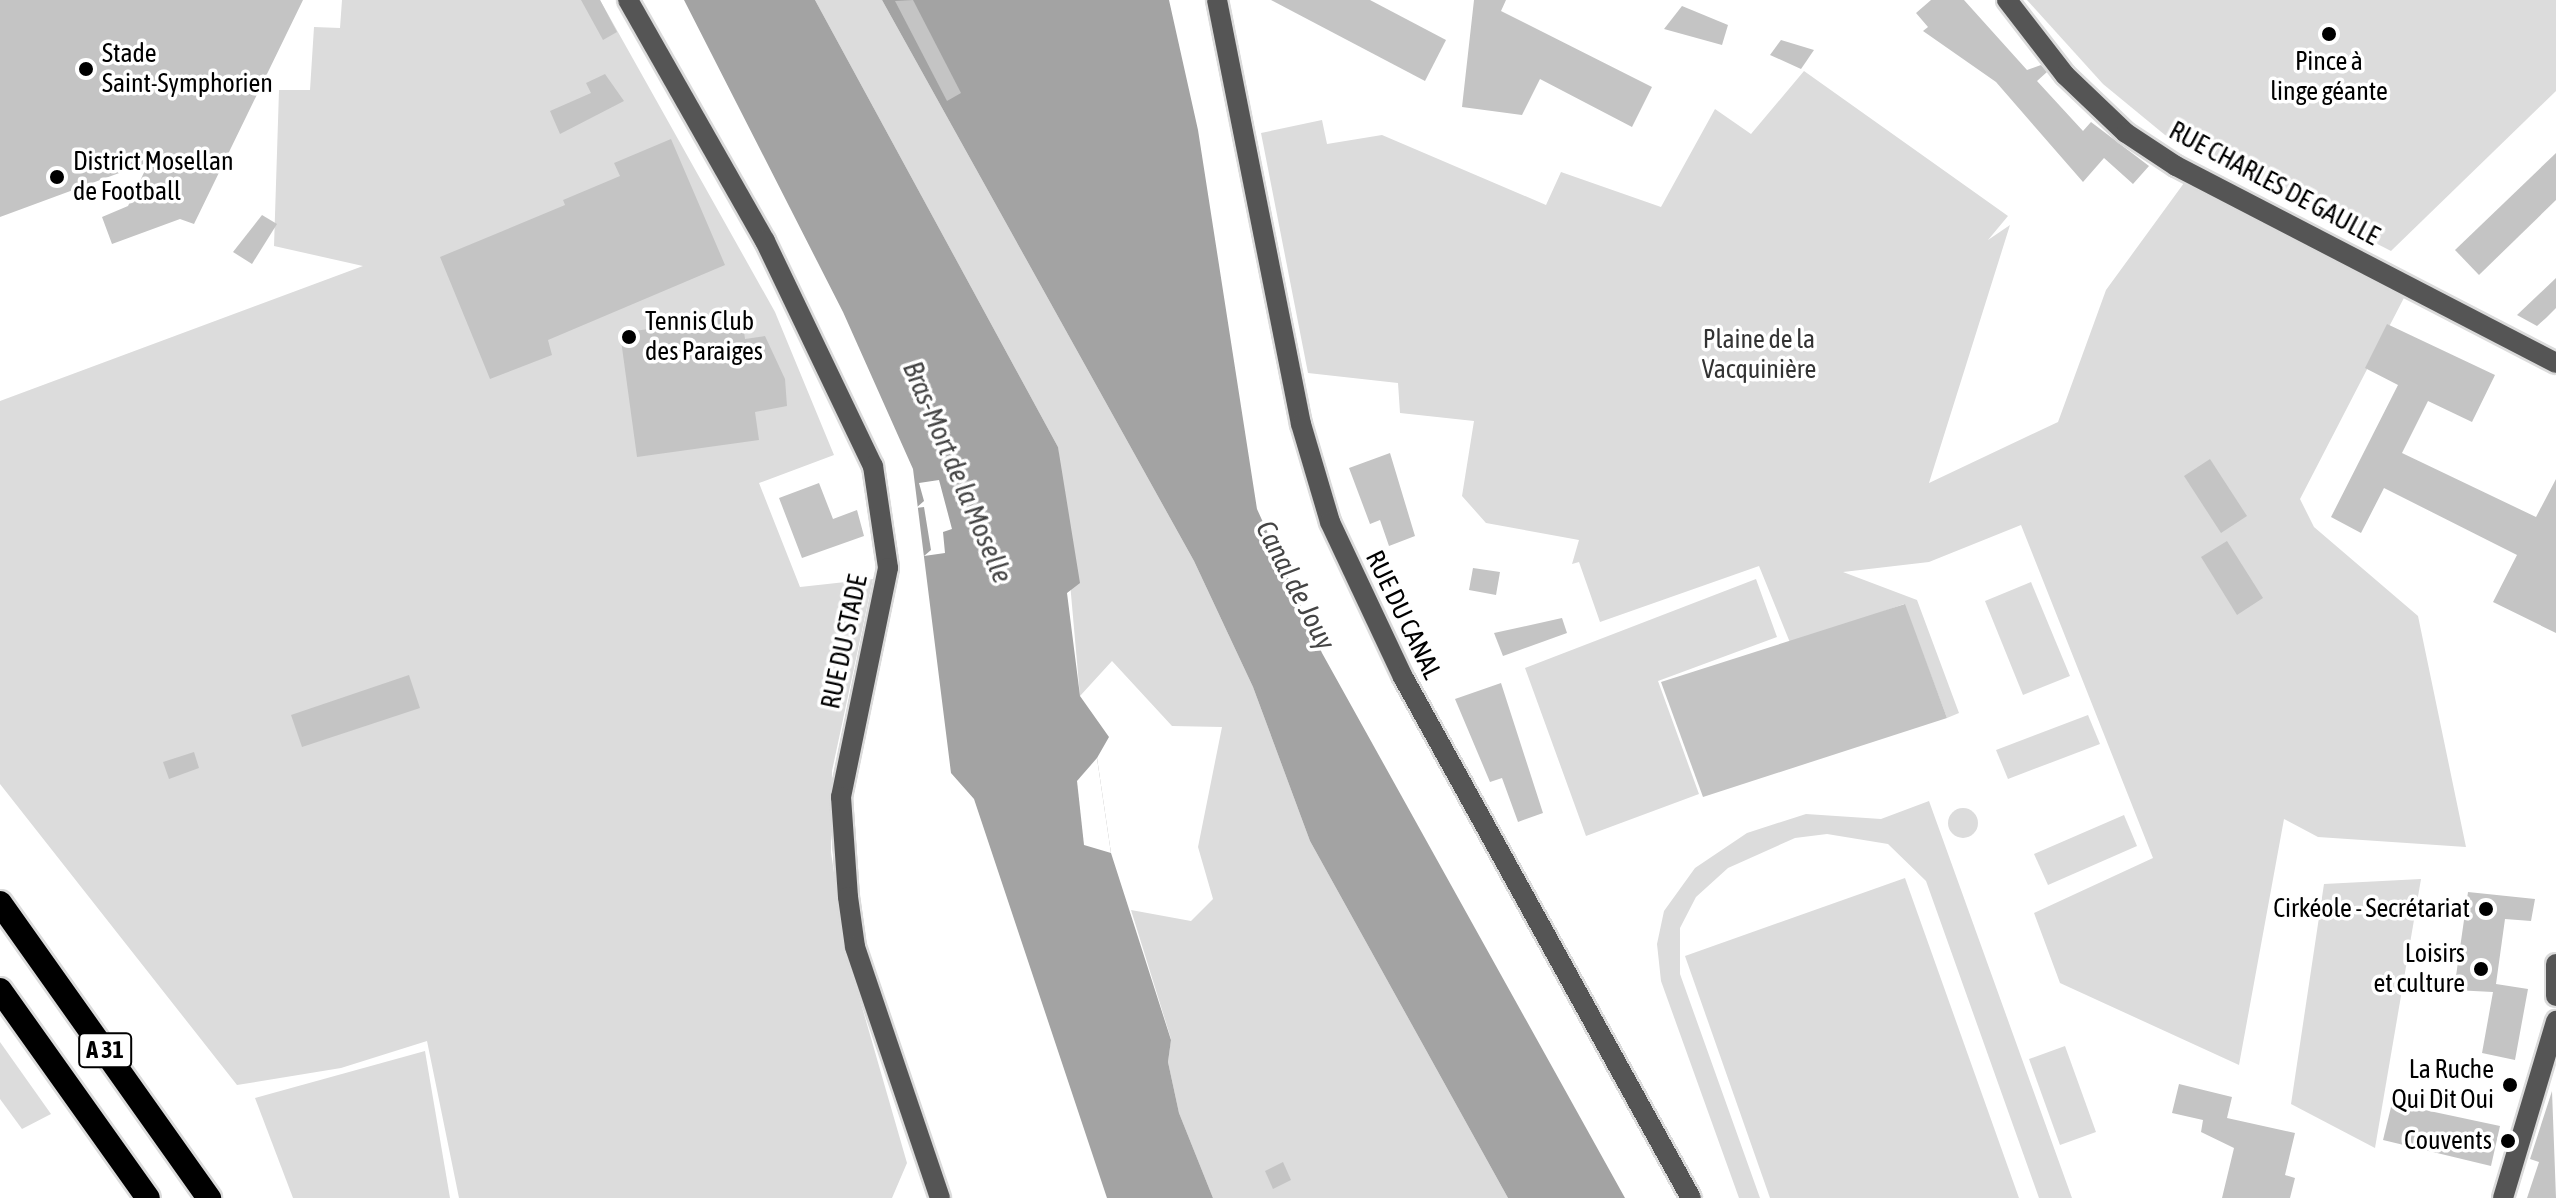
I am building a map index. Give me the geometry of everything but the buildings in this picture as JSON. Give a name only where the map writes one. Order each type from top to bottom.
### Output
[{"type":"highway","name":"A 31","points":[[0,903],[209,1198]]},
{"type":"highway","name":"A 31","points":[[0,990],[148,1198]]},
{"type":"street","name":"RUE DU STADE","points":[[628,0],[758,227],[873,466],[888,568],[841,797],[848,897],[855,947],[940,1198]]},
{"type":"street","name":"RUE DU CANAL","points":[[1217,0],[1301,424],[1330,522],[1403,677],[1691,1198]]},
{"type":"street","name":"RUE CHARLES DE GAULLE","points":[[2007,0],[2065,75],[2126,133],[2176,166],[2556,363]]},
{"type":"street","points":[[2556,964],[2556,996]]},
{"type":"street","points":[[2503,1198],[2556,1021]]},
{"type":"green space","points":[[342,0],[600,0],[775,312],[834,455],[759,483],[800,587],[873,579],[832,771],[831,852],[845,948],[907,1163],[892,1198],[459,1198],[427,1041],[341,1068],[237,1085],[0,784],[0,401],[363,266],[274,246],[279,90],[310,90],[314,27],[340,28]]},
{"type":"green space","points":[[815,0],[882,0],[1194,561],[1253,687],[1310,841],[1508,1198],[1213,1198],[1179,1113],[1168,1062],[1171,1039],[1131,910],[1191,921],[1213,899],[1198,847],[1222,727],[1172,726],[1112,661],[1080,696],[1058,447]]},
{"type":"green space","points":[[2027,0],[2556,0],[2556,91],[2391,251],[2165,135],[2103,84]]},
{"type":"green space","name":"Plaine de la Vacquinière","points":[[1804,71],[2008,216],[1988,240],[2010,225],[1929,483],[2058,422],[2106,290],[2184,183],[2407,292],[2300,499],[2314,527],[2418,616],[2466,847],[2318,837],[2284,819],[2239,1065],[2060,983],[2034,913],[2153,858],[2021,525],[1929,562],[1843,572],[1917,600],[1959,713],[1947,718],[1904,604],[1791,645],[1759,566],[1600,622],[1579,562],[1572,564],[1579,540],[1486,523],[1462,496],[1474,421],[1400,413],[1398,383],[1308,373],[1261,133],[1322,120],[1327,144],[1382,135],[1546,205],[1561,172],[1661,207],[1715,109],[1751,134]]},
{"type":"green space","points":[[1756,579],[1777,637],[1658,681],[1699,794],[1586,836],[1525,668]]},
{"type":"green space","points":[[2031,582],[2070,676],[2023,695],[1985,601]]},
{"type":"green space","points":[[2088,715],[2100,744],[2008,779],[1996,750]]},
{"type":"green space","points":[[1929,801],[2072,1198],[2039,1198],[1926,881],[1888,844],[1827,834],[1795,838],[1728,868],[1696,897],[1680,928],[1680,974],[1760,1198],[1739,1198],[1661,981],[1657,944],[1664,911],[1695,868],[1747,833],[1806,814],[1881,819]]},
{"type":"green space","points":[[1963,808],[1973,813],[1978,823],[1973,833],[1963,838],[1953,833],[1948,823],[1953,813]]},
{"type":"green space","points":[[2124,815],[2137,846],[2048,885],[2034,854]]},
{"type":"green space","points":[[1905,878],[2019,1198],[1770,1198],[1685,956]]},
{"type":"green space","points":[[2421,879],[2375,1148],[2291,1104],[2324,884]]},
{"type":"green space","points":[[0,1042],[51,1114],[22,1129],[0,1099]]},
{"type":"green space","points":[[2065,1046],[2096,1132],[2060,1145],[2029,1059]]},
{"type":"green space","points":[[425,1051],[450,1198],[293,1198],[255,1098]]},
{"type":"water","name":"Bras-Mort de la Moselle","points":[[684,0],[815,0],[1058,447],[1080,583],[1067,593],[1080,696],[1109,737],[1097,758],[1111,853],[1171,1040],[1168,1062],[1179,1113],[1213,1198],[1107,1198],[974,799],[951,773],[913,469],[843,312]]},
{"type":"water","points":[[882,0],[1169,0],[1198,130],[1257,509],[1322,653],[1625,1198],[1508,1198],[1310,841],[1253,687],[1194,561]]},
{"type":"pier","points":[[939,480],[952,529],[943,532],[945,553],[924,556],[931,550],[924,507],[916,508],[924,501],[919,483]]},
{"type":"pier","points":[[1097,758],[1111,853],[1084,845],[1077,781]]},
{"type":"place","name":"Pince à linge géante","points":[[2329,34]]},
{"type":"place","name":"Stade Saint-Symphorien","points":[[86,69]]},
{"type":"place","name":"District Mosellan de Football","points":[[57,177]]},
{"type":"place","name":"Tennis Club des Paraiges","points":[[629,337]]},
{"type":"place","name":"Cirkéole - Secrétariat","points":[[2486,909]]},
{"type":"place","name":"Loisirs et culture","points":[[2481,969]]},
{"type":"place","name":"La Ruche Qui Dit Oui","points":[[2510,1085]]},
{"type":"place","name":"Couvents","points":[[2508,1141]]},
{"type":"water label","name":"Canal de Jouy","points":[[1296,585]]}]
